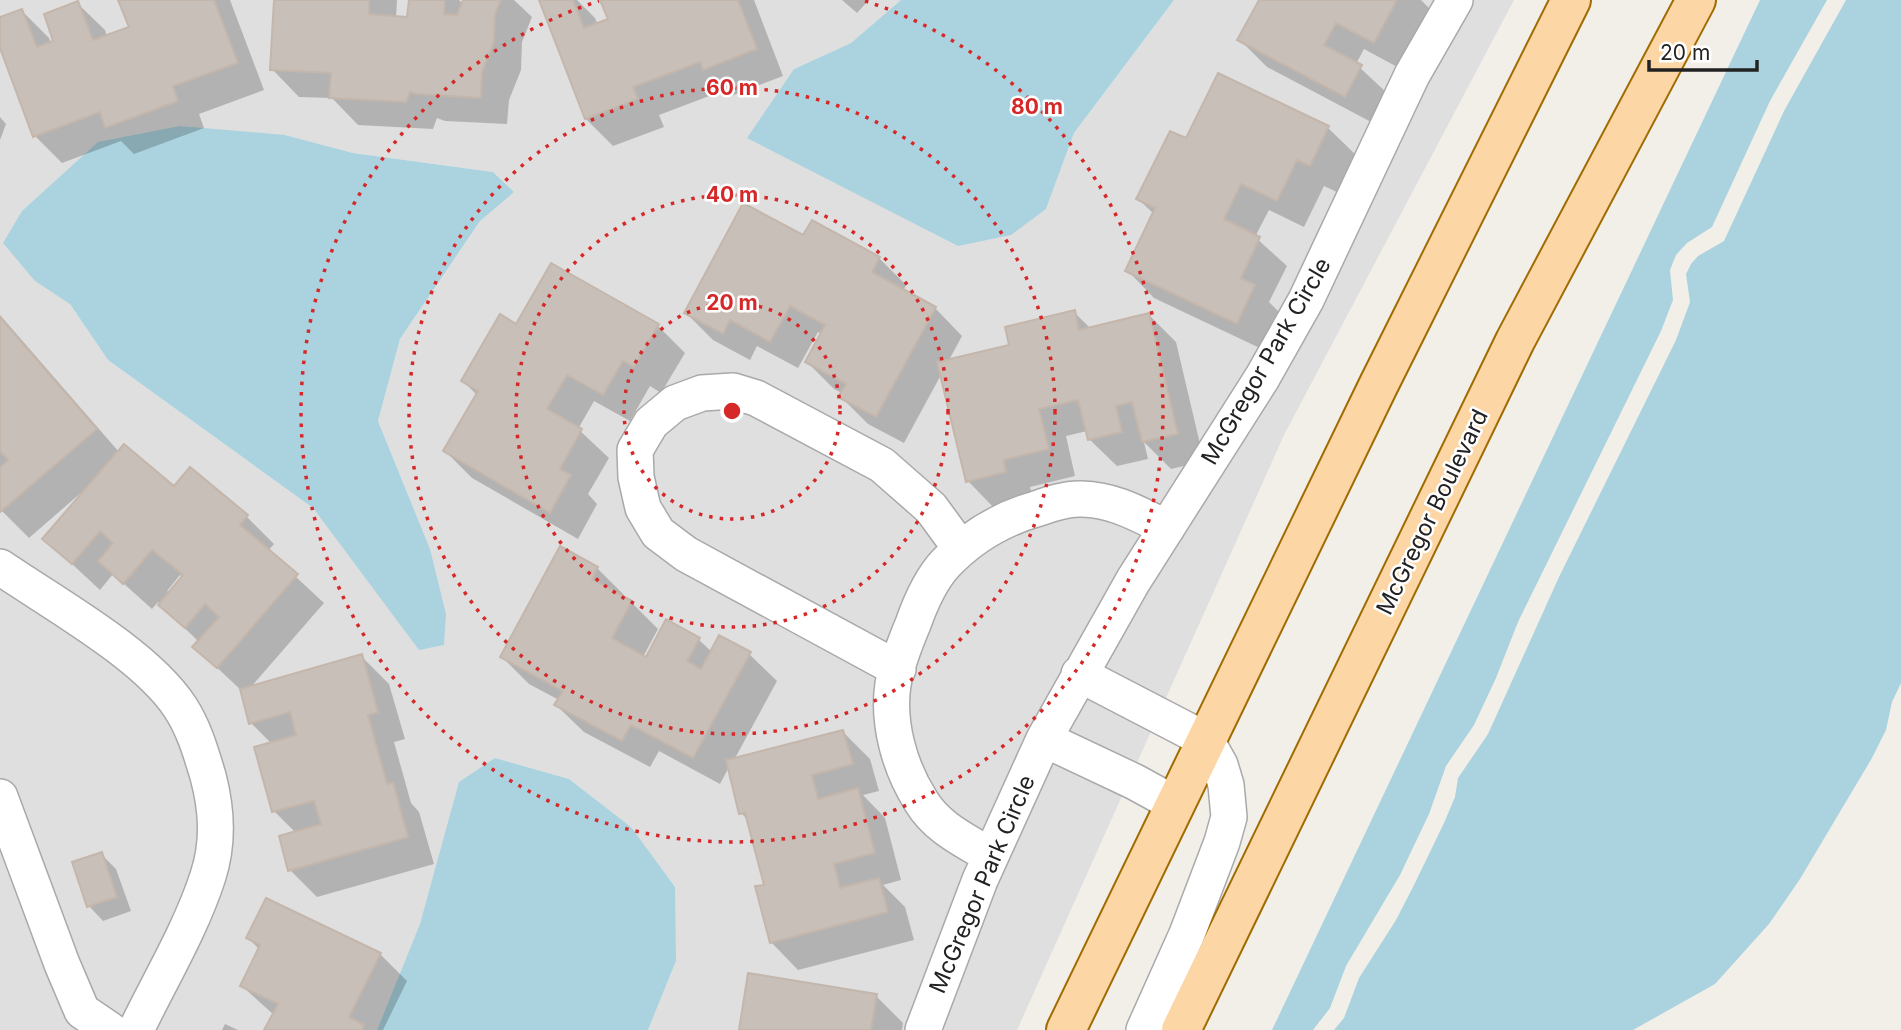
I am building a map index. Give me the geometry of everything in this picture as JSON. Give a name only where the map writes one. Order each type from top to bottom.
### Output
[{"type":"main road","points":[[1066,1030],[1378,386],[1571,0]]},
{"type":"main road","name":"McGregor Boulevard","points":[[1181,1030],[1515,341],[1696,0]]},
{"type":"street","name":"McGregor Park Circle","points":[[923,1030],[991,856],[1044,739],[1079,674],[1262,378],[1306,300],[1412,75],[1455,0]]},
{"type":"street","points":[[898,669],[686,554],[658,533],[643,508],[636,477],[635,450],[651,424],[675,403],[702,394],[733,391],[756,398],[881,465],[931,508],[961,549]]},
{"type":"street","points":[[991,856],[940,825],[922,803],[904,768],[893,726],[893,685],[920,605],[944,565],[970,541],[1010,516],[1081,498],[1119,504],[1167,528]]},
{"type":"street","points":[[0,567],[118,647],[153,677],[180,707],[200,749],[212,792],[218,831],[208,875],[136,1030]]},
{"type":"street","points":[[1079,674],[1206,740],[1223,774],[1228,797],[1228,817],[1187,934],[1144,1030]]},
{"type":"street","points":[[1044,739],[1175,804]]},
{"type":"street","points":[[0,797],[82,1011],[110,1030]]},
{"type":"shaded area","points":[[0,0],[901,0],[851,43],[794,69],[1046,209],[1074,133],[1174,0],[1514,0],[1284,435],[1017,1030],[648,1030],[676,961],[631,827],[569,779],[495,758],[420,925],[377,1030],[0,1030]],"holes":[[[285,135],[353,153],[493,172],[513,191],[480,221],[400,339],[378,421],[430,549],[419,649],[313,508],[108,360],[70,304]]]},
{"type":"water","points":[[901,0],[1174,0],[1074,133],[1046,209],[1011,235],[958,246],[747,138],[794,69],[851,43]]},
{"type":"water","points":[[1760,0],[1827,0],[1770,101],[1712,227],[1687,243],[1676,255],[1670,270],[1673,300],[1661,331],[1518,622],[1474,725],[1446,766],[1429,814],[1400,875],[1346,966],[1330,1008],[1313,1030],[1272,1030]]},
{"type":"water","points":[[1846,0],[1901,0],[1901,683],[1892,702],[1886,730],[1800,879],[1769,924],[1715,984],[1633,1030],[1334,1030],[1344,1018],[1359,978],[1396,920],[1414,885],[1455,797],[1458,778],[1488,734],[1559,577],[1676,340],[1690,302],[1686,274],[1698,256],[1724,241],[1784,111]]},
{"type":"water","points":[[180,126],[285,135],[353,153],[493,172],[514,192],[480,221],[400,339],[378,421],[430,549],[446,614],[444,645],[419,650],[313,508],[108,360],[70,304],[35,281],[3,243],[22,211],[98,142]]},
{"type":"water","points":[[495,758],[569,779],[631,827],[675,887],[676,961],[648,1030],[377,1030],[420,924],[459,782]]},
{"type":"building","points":[[118,0],[214,0],[238,63],[173,86],[178,101],[105,128],[100,112],[33,137],[0,48],[0,17],[22,9],[37,47],[53,41],[44,14],[78,1],[93,40],[129,27]]},
{"type":"building","points":[[274,0],[369,0],[369,14],[407,17],[409,0],[445,0],[444,14],[457,15],[463,0],[501,0],[495,14],[494,42],[482,72],[481,98],[410,92],[406,102],[329,98],[331,73],[270,70]]},
{"type":"building","points":[[539,0],[573,0],[584,28],[608,19],[600,0],[738,0],[757,49],[703,70],[700,62],[633,87],[638,99],[585,119]]},
{"type":"building","points":[[1259,0],[1397,0],[1374,43],[1336,23],[1324,45],[1362,65],[1345,97],[1237,40]]},
{"type":"building","points":[[1218,73],[1329,126],[1310,166],[1297,160],[1277,201],[1241,184],[1224,219],[1260,237],[1241,278],[1255,285],[1237,324],[1125,271],[1155,208],[1136,199],[1170,131],[1186,138]]},
{"type":"building","points":[[743,203],[803,235],[812,220],[880,257],[872,272],[936,307],[876,417],[838,397],[846,384],[805,362],[825,325],[790,306],[770,342],[730,320],[723,334],[684,313]]},
{"type":"building","points":[[551,263],[659,324],[634,367],[623,361],[603,395],[567,375],[547,409],[582,429],[560,469],[571,475],[550,513],[443,451],[478,391],[461,381],[500,314],[516,324]]},
{"type":"building","points":[[1075,310],[1079,330],[1149,313],[1178,434],[1142,442],[1132,402],[1116,406],[1122,432],[1088,440],[1078,400],[1039,409],[1049,449],[1004,460],[1006,472],[966,482],[937,362],[1009,345],[1005,327]]},
{"type":"building","points":[[0,317],[97,429],[0,512],[0,467],[8,460],[0,451]]},
{"type":"building","points":[[124,444],[174,486],[190,467],[248,515],[240,525],[298,574],[217,668],[192,647],[219,617],[205,604],[185,628],[158,605],[183,575],[152,550],[123,584],[98,561],[113,543],[100,531],[72,564],[42,539]]},
{"type":"building","points":[[560,546],[598,567],[592,579],[632,601],[612,638],[646,657],[666,619],[700,638],[687,661],[701,669],[719,635],[751,652],[693,758],[631,725],[622,741],[554,705],[563,691],[500,657]]},
{"type":"building","points":[[362,654],[378,712],[368,715],[387,784],[393,782],[408,837],[288,871],[279,836],[321,824],[314,801],[272,812],[254,747],[296,735],[290,712],[249,724],[240,689]]},
{"type":"building","points":[[843,730],[853,764],[812,775],[818,799],[858,788],[875,853],[834,864],[840,888],[879,878],[888,912],[770,943],[755,886],[764,885],[745,813],[739,814],[726,760]]},
{"type":"building","points":[[102,852],[117,897],[87,907],[72,862]]},
{"type":"building","points":[[266,898],[381,953],[349,1017],[364,1025],[362,1030],[264,1030],[278,1004],[240,986],[260,945],[246,938]]},
{"type":"building","points":[[748,973],[877,994],[871,1030],[739,1030]]}]
